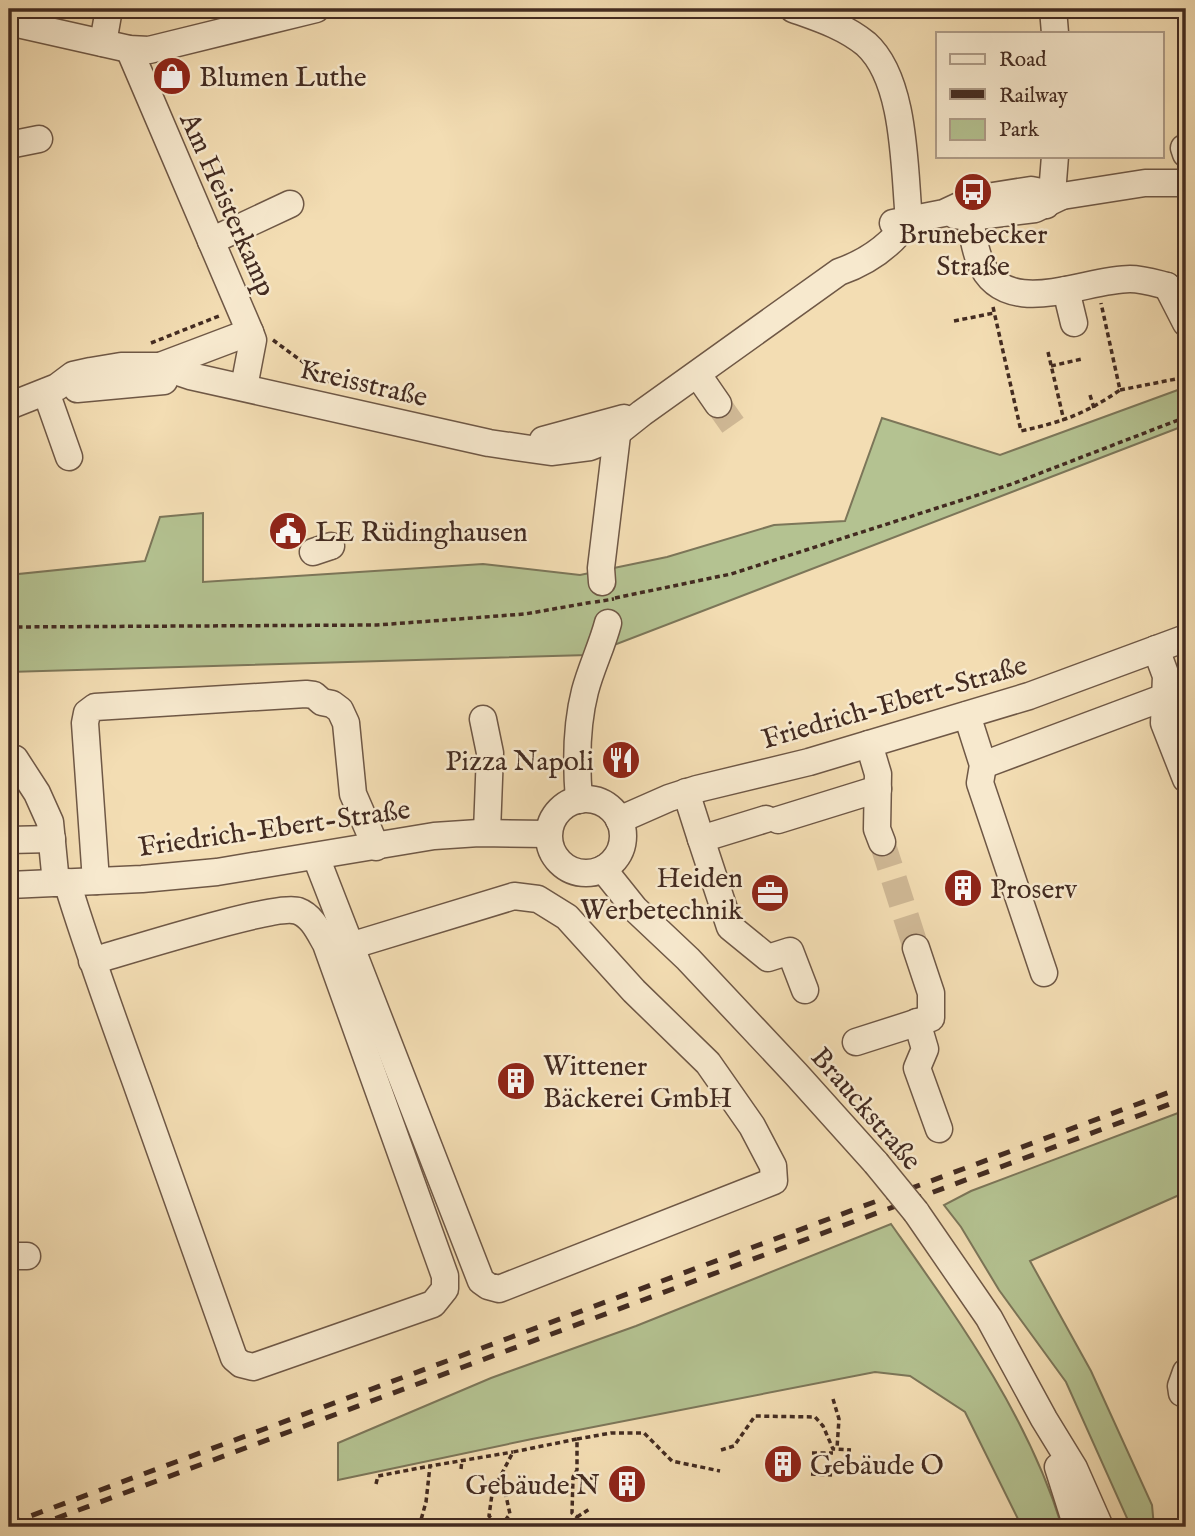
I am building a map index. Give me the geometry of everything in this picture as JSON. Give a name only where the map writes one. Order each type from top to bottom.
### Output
[{"type":"street","points":[[103,43],[109,9]]},
{"type":"street","points":[[9,22],[129,49],[149,50],[316,9]]},
{"type":"street","points":[[793,9],[845,30],[867,46],[885,68],[897,105],[909,220],[961,210],[1031,190],[1054,198],[1145,183],[1186,183]]},
{"type":"street","points":[[1053,9],[1055,32]]},
{"type":"street","name":"Am Heisterkamp","points":[[129,49],[251,336],[244,387]]},
{"type":"street","points":[[9,145],[39,138]]},
{"type":"street","points":[[1145,183],[1185,156]]},
{"type":"street","points":[[1054,198],[1055,158]]},
{"type":"street","points":[[211,241],[290,204]]},
{"type":"street","points":[[961,210],[979,259],[992,279],[1019,293],[1045,293],[1130,279],[1177,280],[1186,323]]},
{"type":"street","name":"Kreisstraße","points":[[9,406],[52,390],[73,375],[121,366],[160,366],[190,376],[489,443],[569,452],[590,447],[616,427],[642,413],[698,375],[839,272],[863,263],[898,236],[909,220]]},
{"type":"street","points":[[1066,290],[1074,323]]},
{"type":"street","points":[[160,366],[251,336]]},
{"type":"street","points":[[698,375],[718,404]]},
{"type":"street","name":"Kreisstraße","points":[[52,390],[166,381],[190,376]]},
{"type":"street","points":[[52,390],[69,457]]},
{"type":"street","points":[[579,800],[575,761],[585,691],[603,644],[605,601],[600,568],[616,427]]},
{"type":"street","points":[[1177,646],[1166,676],[1164,723],[1186,779]]},
{"type":"street","name":"Friedrich-Ebert-Straße","points":[[620,820],[686,792],[809,762],[1029,696],[1177,646]]},
{"type":"street","points":[[96,881],[85,723],[87,713],[95,707],[314,695],[340,710],[346,723],[353,794],[376,847]]},
{"type":"street","points":[[983,765],[1165,697]]},
{"type":"street","points":[[967,715],[983,765],[980,783],[1044,973]]},
{"type":"street","points":[[483,719],[489,753],[487,832]]},
{"type":"street","points":[[869,744],[878,774],[877,829],[882,842]]},
{"type":"street","points":[[15,759],[37,793],[50,822],[61,882],[92,961],[233,1358],[241,1364],[253,1367],[433,1304],[445,1289],[445,1276],[326,944],[312,921],[297,911],[264,913],[92,961]]},
{"type":"street","points":[[701,839],[878,789]]},
{"type":"street","points":[[686,792],[730,927],[768,958],[787,942],[805,990]]},
{"type":"street","points":[[593,800],[611,809],[620,820],[623,841],[620,850],[611,864],[603,869],[586,874],[569,870],[555,858],[548,834],[555,814],[568,803],[593,800]]},
{"type":"street","name":"Friedrich-Ebert-Straße","points":[[9,885],[142,879],[216,872],[435,836],[487,832],[548,834]]},
{"type":"street","points":[[9,840],[52,839]]},
{"type":"street","points":[[316,857],[350,946],[481,1281],[488,1286],[499,1289],[774,1181],[773,1166],[752,1126],[708,1063],[634,991],[567,916],[538,899],[514,896],[350,946]]},
{"type":"street","name":"Brauckstraße","points":[[603,869],[635,909],[688,959],[796,1074],[916,1212],[989,1318],[1074,1468],[1100,1527]]},
{"type":"street","points":[[856,1042],[931,1018],[931,993],[916,948]]},
{"type":"street","points":[[917,1022],[925,1049],[917,1068],[939,1129]]},
{"type":"street","name":"Brauckstraße","points":[[1044,1419],[1077,1527]]},
{"type":"path","points":[[992,279],[990,290],[1021,431],[1064,421],[1094,408],[1120,390],[1186,377]]},
{"type":"path","points":[[1097,284],[1120,390]]},
{"type":"path","points":[[954,321],[995,313]]},
{"type":"path","points":[[251,336],[266,335],[344,391],[339,409]]},
{"type":"path","points":[[1048,352],[1064,421]]},
{"type":"path","points":[[1051,366],[1082,359]]},
{"type":"path","points":[[1090,395],[1094,408]]},
{"type":"path","points":[[9,628],[377,625],[524,614],[605,601],[731,574],[1012,484],[1186,417]]},
{"type":"path","points":[[833,1399],[839,1419],[837,1448]]},
{"type":"path","points":[[721,1450],[734,1446],[755,1416],[815,1417],[823,1426],[833,1448],[851,1450]]},
{"type":"path","points":[[376,1484],[378,1476],[611,1433],[644,1433],[672,1461],[720,1471]]},
{"type":"path","points":[[577,1439],[572,1513],[578,1517]]},
{"type":"path","points":[[498,1481],[506,1496],[510,1514],[500,1527],[489,1516],[492,1494],[498,1481],[513,1452]]},
{"type":"path","points":[[812,1453],[833,1453]]},
{"type":"path","points":[[461,1460],[461,1469]]},
{"type":"path","points":[[419,1527],[426,1502],[430,1466]]},
{"type":"path","points":[[811,1474],[832,1475]]},
{"type":"path","points":[[573,1477],[593,1478],[593,1489]]},
{"type":"path","points":[[577,1527],[578,1517],[591,1508]]},
{"type":"path","points":[[832,1524],[850,1524]]},
{"type":"green space","points":[[1186,387],[1186,425],[588,655],[9,672],[9,575],[145,561],[160,517],[203,513],[203,582],[483,564],[580,575],[667,557],[774,525],[845,521],[882,418],[1000,455]]},
{"type":"green space","points":[[1186,1110],[1186,1192],[1030,1261],[1091,1371],[1152,1505],[1154,1527],[1131,1527],[1066,1382],[999,1290],[961,1227],[944,1205],[971,1191]]},
{"type":"green space","points":[[891,1224],[966,1332],[1011,1407],[1048,1486],[1062,1527],[1022,1527],[965,1412],[910,1376],[875,1372],[338,1480],[338,1443],[491,1378],[636,1326]]},
{"type":"tunnel","points":[[718,404],[737,431]]},
{"type":"tunnel","points":[[882,842],[916,948]]},
{"type":"railway","points":[[9,1524],[1186,1086]]},
{"type":"railway","points":[[33,1527],[1186,1098]]},
{"type":"place","name":"Blumen Luthe","points":[[172,76]]},
{"type":"place","name":"Brunebecker Straße","points":[[973,192]]},
{"type":"place","name":"LE Rüdinghausen","points":[[288,531]]},
{"type":"place","name":"Pizza Napoli","points":[[621,760]]},
{"type":"place","name":"Proserv","points":[[963,888]]},
{"type":"place","name":"Heiden Werbetechnik","points":[[770,893]]},
{"type":"place","name":"Wittener Bäckerei GmbH","points":[[516,1081]]},
{"type":"place","name":"Gebäude O","points":[[783,1464]]},
{"type":"place","name":"Gebäude N","points":[[627,1484]]}]
